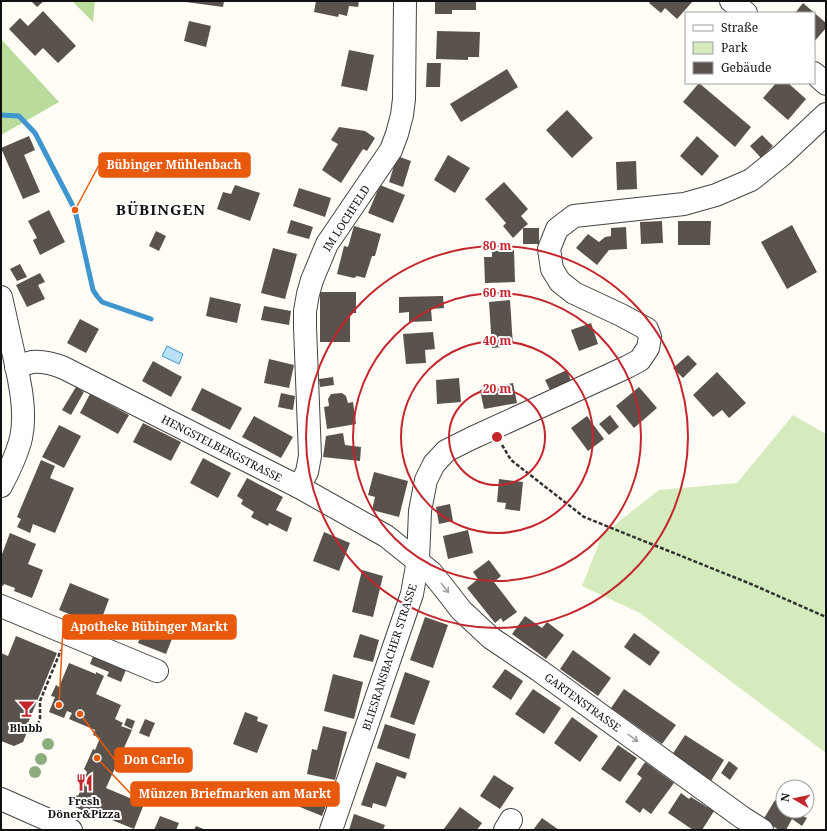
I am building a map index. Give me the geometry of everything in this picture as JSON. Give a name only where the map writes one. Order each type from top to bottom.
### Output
[{"type":"street","name":"IM LOCHFELD","points":[[299,486],[307,472],[310,456],[305,327],[305,311],[308,294],[312,280],[327,244],[391,150],[397,134],[404,99],[405,1]]},
{"type":"street","points":[[731,1],[745,12]]},
{"type":"street","points":[[815,74],[826,84]]},
{"type":"street","name":"BLIESRANSBACHER STRASSE","points":[[331,830],[412,594],[418,560],[420,511],[426,480],[434,464],[446,451],[500,424],[640,360],[648,348],[650,338],[647,329],[574,293],[560,282],[552,269],[549,249],[557,229],[574,216],[684,204],[716,195],[751,180],[781,156],[826,114]]},
{"type":"street","points":[[1,297],[16,367],[22,408],[21,437],[16,453],[3,477]]},
{"type":"street","name":"HENGSTELBERGSTRASSE","points":[[16,367],[32,362],[48,363],[64,368],[299,486],[386,536],[418,560]]},
{"type":"street","name":"GARTENSTRASSE","points":[[418,560],[431,572],[461,610],[491,638],[540,671],[739,824],[762,830]]},
{"type":"street","points":[[1,606],[158,671]]},
{"type":"street","points":[[1,799],[71,830]]},
{"type":"path","points":[[500,424],[502,446],[512,460],[584,517],[751,584],[826,617]]},
{"type":"path","points":[[35,730],[40,719],[40,701],[68,634]]},
{"type":"green space","points":[[72,1],[95,1],[93,22]]},
{"type":"green space","points":[[1,39],[59,102],[1,135]]},
{"type":"green space","points":[[793,415],[826,434],[826,753],[640,613],[582,586],[602,535],[659,490],[737,483]]},
{"type":"water","points":[[167,346],[183,354],[179,364],[162,356]]},
{"type":"building","points":[[31,1],[44,1],[37,7]]},
{"type":"building","points":[[186,1],[224,1],[223,7]]},
{"type":"building","points":[[316,1],[359,1],[358,7],[349,6],[347,16],[339,14],[338,17],[314,12]]},
{"type":"building","points":[[435,1],[476,1],[476,10],[452,10],[452,14],[435,14]]},
{"type":"building","points":[[651,1],[693,1],[677,19],[665,8],[661,13],[649,3]]},
{"type":"building","points":[[803,3],[813,12],[796,12]]},
{"type":"building","points":[[43,11],[76,46],[58,63],[43,48],[35,56],[9,29],[20,18],[28,26]]},
{"type":"building","points":[[815,13],[826,23],[826,28],[815,41]]},
{"type":"building","points":[[189,21],[211,26],[206,47],[184,41]]},
{"type":"building","points":[[437,31],[480,32],[479,57],[468,57],[468,60],[436,59]]},
{"type":"building","points":[[349,50],[374,55],[367,91],[341,86]]},
{"type":"building","points":[[427,63],[441,63],[440,87],[426,87]]},
{"type":"building","points":[[507,69],[518,87],[461,122],[450,104]]},
{"type":"building","points":[[698,84],[700,84],[751,127],[735,147],[683,102]]},
{"type":"building","points":[[775,84],[789,84],[806,99],[788,120],[763,98]]},
{"type":"building","points":[[567,110],[593,138],[572,158],[546,130]]},
{"type":"building","points":[[339,127],[365,131],[375,138],[367,151],[363,149],[341,183],[322,170],[338,144],[331,140]]},
{"type":"building","points":[[762,135],[773,146],[761,158],[750,146]]},
{"type":"building","points":[[29,136],[35,150],[24,155],[40,192],[23,199],[1,148]]},
{"type":"building","points":[[697,136],[719,156],[702,176],[680,156]]},
{"type":"building","points":[[448,155],[470,168],[455,193],[434,180]]},
{"type":"building","points":[[397,156],[411,161],[403,187],[389,182]]},
{"type":"building","points":[[636,161],[637,189],[617,190],[616,162]]},
{"type":"building","points":[[504,182],[528,209],[521,216],[528,224],[513,238],[503,226],[506,223],[485,199]]},
{"type":"building","points":[[235,185],[260,193],[250,221],[217,209],[223,192],[231,194]]},
{"type":"building","points":[[380,185],[405,195],[393,223],[368,213]]},
{"type":"building","points":[[299,188],[331,198],[325,217],[293,206]]},
{"type":"building","points":[[49,210],[65,242],[40,255],[33,240],[37,238],[28,221]]},
{"type":"building","points":[[291,220],[313,227],[309,239],[287,233]]},
{"type":"building","points":[[662,221],[663,243],[641,244],[640,222]]},
{"type":"building","points":[[678,221],[711,221],[710,245],[678,245]]},
{"type":"building","points":[[792,225],[817,272],[787,289],[761,242]]},
{"type":"building","points":[[354,226],[381,234],[375,256],[372,256],[365,278],[357,276],[354,278],[337,274],[344,246],[348,247]]},
{"type":"building","points":[[626,227],[627,249],[609,250],[597,265],[576,248],[588,234],[599,242],[605,237],[611,236],[611,228]]},
{"type":"building","points":[[523,228],[539,228],[539,244],[523,244]]},
{"type":"building","points":[[156,231],[166,236],[159,251],[149,246]]},
{"type":"building","points":[[273,248],[297,254],[285,299],[261,293]]},
{"type":"building","points":[[514,250],[515,282],[485,283],[484,257],[492,257],[492,251]]},
{"type":"building","points":[[20,264],[27,277],[17,281],[10,269]]},
{"type":"building","points":[[40,273],[45,282],[38,285],[45,299],[27,307],[16,285]]},
{"type":"building","points":[[320,292],[356,292],[356,313],[350,313],[350,342],[320,342]]},
{"type":"building","points":[[443,296],[444,308],[431,309],[432,321],[409,322],[409,312],[399,313],[399,297]]},
{"type":"building","points":[[210,297],[241,304],[237,323],[206,316]]},
{"type":"building","points":[[510,300],[513,346],[492,348],[489,302]]},
{"type":"building","points":[[264,306],[291,311],[289,325],[261,320]]},
{"type":"building","points":[[80,319],[99,329],[86,353],[67,343]]},
{"type":"building","points":[[591,323],[598,344],[579,351],[571,330]]},
{"type":"building","points":[[433,332],[435,349],[425,350],[426,363],[406,364],[403,334]]},
{"type":"building","points":[[688,355],[697,364],[683,378],[673,368]]},
{"type":"building","points":[[269,359],[294,365],[289,388],[264,383]]},
{"type":"building","points":[[153,361],[182,377],[171,397],[142,381]]},
{"type":"building","points":[[567,370],[571,381],[550,390],[545,380]]},
{"type":"building","points":[[717,372],[746,403],[729,418],[722,410],[713,417],[693,395]]},
{"type":"building","points":[[333,377],[334,385],[320,387],[319,379]]},
{"type":"building","points":[[459,378],[461,402],[437,404],[436,380]]},
{"type":"building","points":[[513,383],[517,403],[484,409],[480,390]]},
{"type":"building","points":[[76,387],[84,392],[71,415],[62,410]]},
{"type":"building","points":[[639,387],[657,408],[634,428],[616,406]]},
{"type":"building","points":[[202,388],[242,408],[230,430],[191,410]]},
{"type":"building","points":[[281,393],[295,396],[293,410],[278,407]]},
{"type":"building","points":[[342,393],[346,396],[348,403],[353,402],[356,424],[327,429],[324,407],[329,406],[328,399],[331,394]]},
{"type":"building","points":[[90,394],[129,415],[118,434],[80,413]]},
{"type":"building","points":[[610,415],[619,427],[609,435],[599,424]]},
{"type":"building","points":[[254,416],[293,437],[281,458],[242,437]]},
{"type":"building","points":[[587,416],[604,439],[588,451],[571,428]]},
{"type":"building","points":[[143,423],[181,442],[171,461],[133,442]]},
{"type":"building","points":[[59,425],[81,436],[64,468],[42,457]]},
{"type":"building","points":[[343,433],[345,445],[361,447],[360,461],[323,457],[326,436]]},
{"type":"building","points":[[203,458],[231,473],[218,498],[190,483]]},
{"type":"building","points":[[41,460],[55,466],[50,478],[74,488],[55,533],[33,524],[30,533],[17,527],[21,519],[17,517]]},
{"type":"building","points":[[374,472],[408,481],[399,517],[372,510],[375,497],[368,495]]},
{"type":"building","points":[[247,478],[283,497],[276,510],[292,518],[287,532],[269,523],[268,526],[251,517],[254,512],[241,504],[243,500],[237,496]]},
{"type":"building","points":[[499,479],[523,482],[520,511],[505,509],[506,503],[497,502]]},
{"type":"building","points":[[450,504],[453,521],[439,524],[436,507]]},
{"type":"building","points":[[468,530],[473,553],[448,559],[443,536]]},
{"type":"building","points":[[324,532],[350,543],[339,571],[313,561]]},
{"type":"building","points":[[10,533],[36,544],[28,564],[43,570],[32,598],[14,591],[15,588],[4,584],[3,586],[1,585],[1,554]]},
{"type":"building","points":[[489,560],[501,576],[494,582],[517,612],[503,622],[501,618],[495,623],[467,588],[478,579],[473,572]]},
{"type":"building","points":[[362,570],[383,576],[373,617],[352,612]]},
{"type":"building","points":[[70,583],[109,599],[99,626],[59,610]]},
{"type":"building","points":[[149,615],[177,626],[166,654],[138,643]]},
{"type":"building","points":[[525,616],[542,628],[547,622],[564,635],[546,659],[512,634]]},
{"type":"building","points":[[425,617],[448,625],[433,668],[410,660]]},
{"type":"building","points":[[634,633],[660,652],[650,666],[624,647]]},
{"type":"building","points":[[360,634],[379,640],[373,662],[353,657]]},
{"type":"building","points":[[16,636],[57,653],[28,723],[30,725],[23,742],[14,746],[1,741],[1,653],[8,656]]},
{"type":"building","points":[[573,650],[611,678],[598,696],[560,669]]},
{"type":"building","points":[[95,651],[126,670],[121,682],[107,676],[109,672],[90,664]]},
{"type":"building","points":[[69,663],[104,676],[96,694],[121,705],[115,719],[123,723],[121,726],[132,730],[106,788],[144,804],[134,829],[102,816],[103,814],[92,810],[90,814],[71,805],[76,795],[78,796],[82,787],[78,783],[81,778],[84,778],[87,772],[84,769],[100,738],[93,735],[95,730],[69,719],[72,713],[67,711],[64,718],[49,712],[55,697],[51,696],[56,685],[59,687]]},
{"type":"building","points":[[505,669],[523,681],[511,700],[492,687]]},
{"type":"building","points":[[405,672],[430,681],[414,725],[390,717]]},
{"type":"building","points":[[333,674],[363,682],[354,719],[324,711]]},
{"type":"building","points":[[533,689],[561,708],[544,734],[515,714]]},
{"type":"building","points":[[624,689],[676,725],[662,744],[611,708]]},
{"type":"building","points":[[245,712],[258,717],[257,721],[268,725],[257,753],[233,744]]},
{"type":"building","points":[[572,717],[598,736],[580,762],[554,743]]},
{"type":"building","points":[[127,718],[135,721],[132,729],[124,725]]},
{"type":"building","points":[[145,719],[155,723],[149,737],[139,733]]},
{"type":"building","points":[[385,724],[416,734],[409,759],[377,748]]},
{"type":"building","points":[[323,726],[347,732],[335,780],[307,774],[312,749],[317,750]]},
{"type":"building","points":[[685,735],[724,760],[711,781],[672,755]]},
{"type":"building","points":[[618,745],[637,758],[620,782],[601,769]]},
{"type":"building","points":[[729,761],[738,768],[730,780],[721,773]]},
{"type":"building","points":[[376,762],[407,773],[405,779],[397,776],[386,807],[373,803],[372,808],[361,805]]},
{"type":"building","points":[[645,762],[674,783],[651,814],[643,808],[640,813],[625,802],[642,778],[637,774]]},
{"type":"building","points":[[494,775],[514,788],[500,809],[480,796]]},
{"type":"building","points":[[308,784],[331,793],[322,816],[295,805],[301,790],[305,791]]},
{"type":"building","points":[[681,793],[689,799],[691,797],[707,807],[709,804],[716,808],[702,830],[693,830],[668,813]]},
{"type":"building","points":[[775,800],[775,819],[792,819],[786,830],[779,830],[763,820]]},
{"type":"building","points":[[460,807],[482,823],[477,830],[443,830]]},
{"type":"building","points":[[354,814],[385,825],[383,830],[349,830]]},
{"type":"building","points":[[160,816],[179,823],[176,830],[154,830]]},
{"type":"building","points":[[542,818],[559,830],[533,830]]},
{"type":"building","points":[[792,819],[806,819],[802,826]]},
{"type":"building","points":[[196,826],[206,830],[194,830]]},
{"type":"waterway","points":[[1,115],[19,116],[35,133],[75,210],[93,290],[97,296],[102,302],[151,319]]},
{"type":"place","name":"Bübinger Mühlenbach","points":[[75,210]]},
{"type":"place","name":"Apotheke Bübinger Markt","points":[[59,705]]},
{"type":"place","name":"Blubb","points":[[26,709]]},
{"type":"place","name":"Don Carlo","points":[[80,714]]},
{"type":"place","name":"Münzen Briefmarken am Markt","points":[[97,758]]},
{"type":"place","name":"Fresh Döner&Pizza","points":[[84,782]]},
{"type":"district","name":"BÜBINGEN","points":[[161,209]]}]
